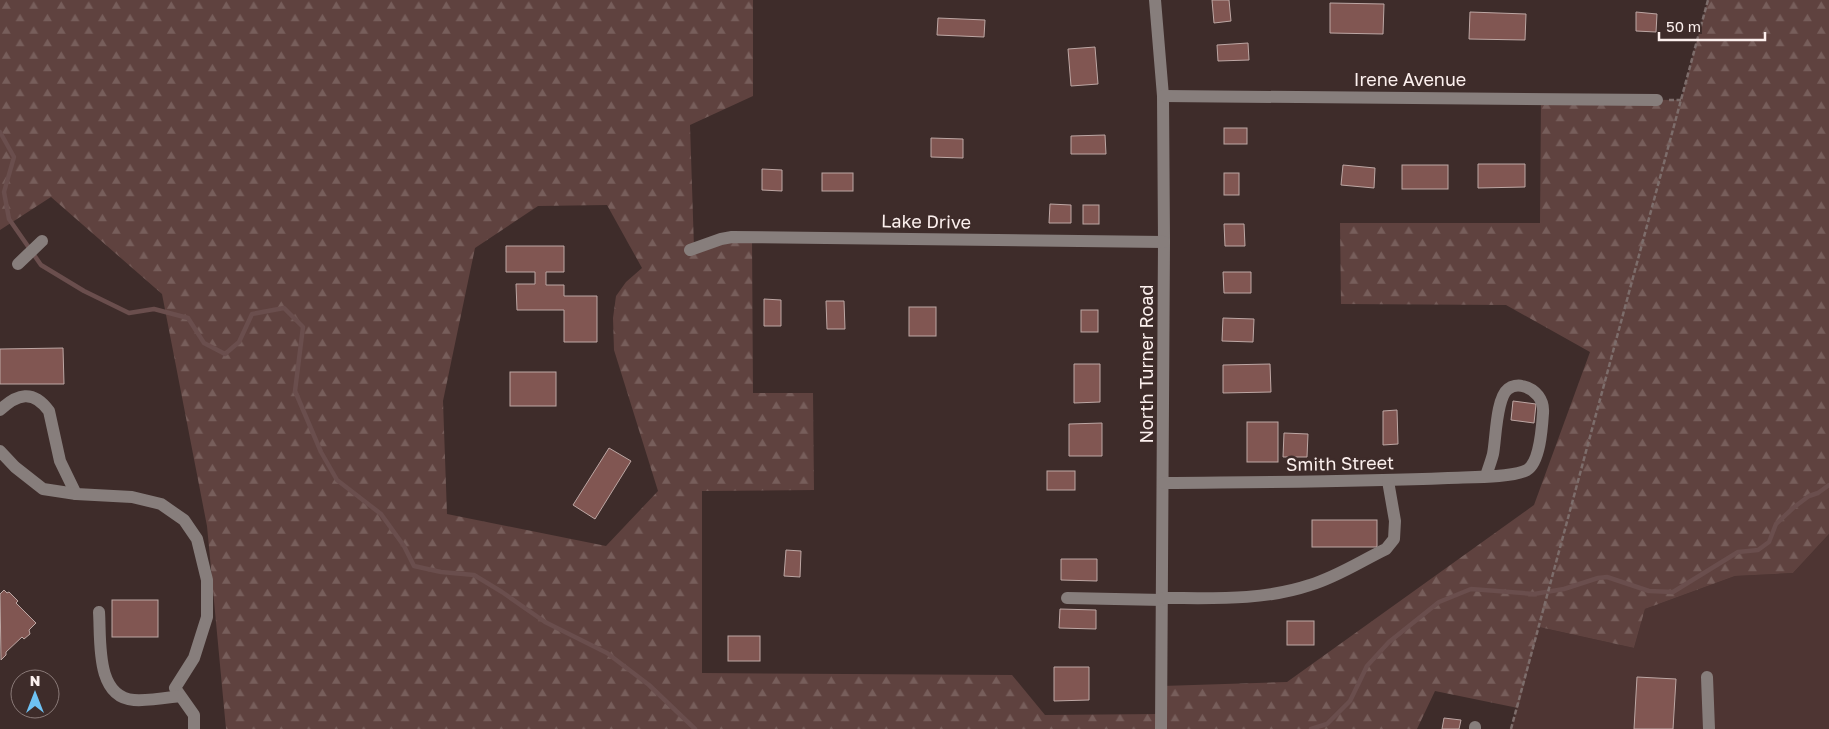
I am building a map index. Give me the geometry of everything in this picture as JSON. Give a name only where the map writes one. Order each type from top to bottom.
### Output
[{"type":"street","name":"North Turner Road","points":[[1155,0],[1163,96],[1164,483],[1161,729]]},
{"type":"street","name":"Irene Avenue","points":[[1163,96],[1657,100]]},
{"type":"street","name":"Lake Drive","points":[[690,250],[721,239],[732,238],[1164,242]]},
{"type":"street","points":[[18,264],[42,242]]},
{"type":"street","name":"Smith Street","points":[[1164,483],[1388,481],[1486,476],[1517,474],[1528,469],[1539,449],[1543,404],[1536,393],[1523,386],[1514,386],[1507,389],[1502,398],[1493,454],[1486,476]]},
{"type":"street","points":[[0,410],[15,398],[24,396],[36,398],[44,404],[49,411],[60,461],[76,494]]},
{"type":"street","points":[[0,451],[15,467],[43,489],[76,494],[132,497],[162,504],[184,520],[197,539],[207,580],[207,617],[194,658],[174,688],[194,715],[194,729]]},
{"type":"street","points":[[1067,598],[1163,599],[1252,597],[1286,592],[1311,585],[1386,550],[1394,539],[1395,520],[1388,481]]},
{"type":"street","points":[[100,612],[101,661],[107,680],[115,694],[132,700],[180,696]]},
{"type":"street","points":[[1707,677],[1709,729]]},
{"type":"path","points":[[1511,729],[1708,0]]},
{"type":"shaded area","points":[[1829,534],[1829,729],[1511,729],[1539,627],[1634,648],[1645,609],[1735,576],[1793,573]]},
{"type":"green space","points":[[0,0],[753,0],[753,96],[690,125],[694,248],[752,238],[753,393],[813,393],[814,490],[702,491],[702,673],[1012,675],[1045,715],[1161,714],[1162,686],[1287,682],[1534,505],[1590,352],[1506,305],[1341,304],[1340,223],[1540,223],[1541,99],[1681,100],[1708,0],[1829,0],[1829,534],[1793,573],[1735,576],[1645,609],[1634,648],[1539,627],[1518,708],[1435,691],[1417,729],[226,729],[207,526],[162,294],[51,197],[0,230]],"holes":[[[607,205],[642,268],[626,282],[616,296],[613,318],[614,350],[658,491],[606,546],[447,514],[443,401],[475,248],[538,206]]]},
{"type":"building","points":[[1212,0],[1229,0],[1231,21],[1214,23]]},
{"type":"building","points":[[1330,3],[1384,4],[1383,34],[1330,33]]},
{"type":"building","points":[[1470,12],[1526,14],[1525,40],[1469,39]]},
{"type":"building","points":[[1636,12],[1657,14],[1656,32],[1636,31]]},
{"type":"building","points":[[938,18],[985,20],[984,37],[937,35]]},
{"type":"building","points":[[1248,43],[1249,60],[1218,61],[1217,45]]},
{"type":"building","points":[[1095,47],[1098,84],[1071,86],[1068,49]]},
{"type":"building","points":[[1224,128],[1247,128],[1247,144],[1224,144]]},
{"type":"building","points":[[1105,135],[1106,154],[1071,154],[1071,136]]},
{"type":"building","points":[[931,138],[963,139],[963,158],[931,157]]},
{"type":"building","points":[[1478,164],[1525,164],[1525,187],[1478,188]]},
{"type":"building","points":[[1343,165],[1375,168],[1374,188],[1341,185]]},
{"type":"building","points":[[1402,165],[1448,165],[1448,189],[1402,189]]},
{"type":"building","points":[[762,169],[782,170],[782,191],[762,190]]},
{"type":"building","points":[[822,173],[853,173],[853,191],[822,191]]},
{"type":"building","points":[[1224,173],[1239,173],[1239,195],[1224,195]]},
{"type":"building","points":[[1050,204],[1071,205],[1071,223],[1049,223]]},
{"type":"building","points":[[1083,205],[1099,205],[1099,224],[1083,224]]},
{"type":"building","points":[[1224,224],[1244,224],[1245,246],[1225,246]]},
{"type":"building","points":[[506,246],[564,246],[564,272],[546,272],[546,285],[564,285],[564,296],[597,296],[597,342],[564,342],[564,310],[517,310],[516,284],[535,284],[535,272],[506,272]]},
{"type":"building","points":[[1223,272],[1251,272],[1251,293],[1224,293]]},
{"type":"building","points":[[764,299],[781,300],[781,326],[764,326]]},
{"type":"building","points":[[826,301],[844,301],[845,329],[827,329]]},
{"type":"building","points":[[909,307],[936,307],[936,336],[909,336]]},
{"type":"building","points":[[1081,310],[1098,310],[1098,332],[1081,332]]},
{"type":"building","points":[[1223,318],[1254,319],[1253,342],[1222,341]]},
{"type":"building","points":[[63,348],[64,384],[0,384],[0,349]]},
{"type":"building","points":[[1074,364],[1100,364],[1100,402],[1074,403]]},
{"type":"building","points":[[1270,364],[1271,392],[1223,393],[1223,365]]},
{"type":"building","points":[[510,372],[556,372],[556,406],[510,406]]},
{"type":"building","points":[[1513,401],[1536,404],[1534,423],[1511,420]]},
{"type":"building","points":[[1397,410],[1398,444],[1383,445],[1383,411]]},
{"type":"building","points":[[1247,422],[1278,422],[1278,462],[1247,462]]},
{"type":"building","points":[[1102,423],[1102,456],[1069,456],[1069,424]]},
{"type":"building","points":[[1284,433],[1308,434],[1307,457],[1283,457]]},
{"type":"building","points":[[609,448],[631,461],[595,519],[573,505]]},
{"type":"building","points":[[1047,471],[1075,471],[1075,490],[1047,490]]},
{"type":"building","points":[[1312,520],[1377,520],[1377,547],[1312,547]]},
{"type":"building","points":[[786,550],[801,551],[800,577],[784,576]]},
{"type":"building","points":[[1061,559],[1097,559],[1097,581],[1061,580]]},
{"type":"building","points":[[4,590],[7,593],[9,592],[18,601],[16,603],[36,623],[29,630],[30,634],[24,639],[22,637],[6,652],[6,655],[1,660],[0,594]]},
{"type":"building","points":[[112,600],[158,600],[158,637],[112,637]]},
{"type":"building","points":[[1060,609],[1096,610],[1096,629],[1059,628]]},
{"type":"building","points":[[1287,621],[1314,621],[1314,645],[1287,645]]},
{"type":"building","points":[[728,636],[760,636],[760,661],[728,661]]},
{"type":"building","points":[[1054,667],[1089,667],[1089,700],[1054,701]]},
{"type":"building","points":[[1637,677],[1676,679],[1673,729],[1634,729]]},
{"type":"building","points":[[1444,718],[1461,720],[1459,729],[1442,729]]},
{"type":"waterway","points":[[0,132],[14,157],[4,192],[9,219],[41,265],[84,291],[129,313],[154,309],[188,318],[204,343],[225,354],[239,342],[252,314],[284,308],[303,327],[295,391],[321,452],[337,480],[381,514],[404,546],[414,566],[441,572],[474,575],[545,622],[607,653],[649,685],[695,729]]},
{"type":"waterway","points":[[1311,729],[1327,724],[1350,701],[1367,666],[1389,642],[1439,602],[1471,589],[1534,594],[1564,589],[1607,577],[1649,591],[1673,592],[1738,552],[1758,550],[1769,542],[1776,524],[1793,508],[1829,485]]}]
